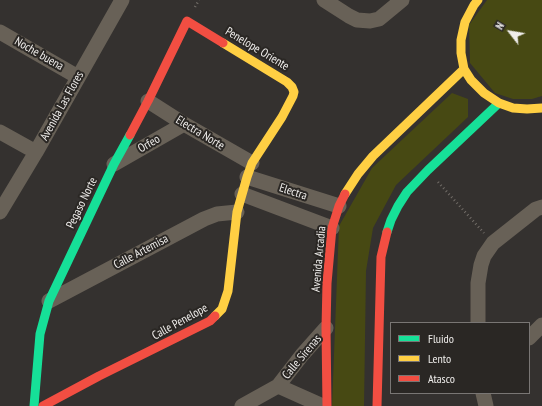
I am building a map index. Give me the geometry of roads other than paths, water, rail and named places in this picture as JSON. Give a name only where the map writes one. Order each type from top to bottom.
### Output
[{"type":"street","name":"Avenida Las Flores","points":[[0,212],[36,152],[122,0]]},
{"type":"street","points":[[324,0],[357,20],[370,21],[379,19],[402,0]]},
{"type":"street","points":[[474,2],[461,40],[461,53],[464,69],[471,80],[484,93],[498,102],[514,108],[542,108]]},
{"type":"street","name":"Pegaso Norte","points":[[34,406],[40,334],[48,301],[114,164],[148,101],[187,21]]},
{"type":"street","name":"Penelope Oriente","points":[[187,21],[287,82],[292,87],[294,92],[282,117],[250,170],[242,194]]},
{"type":"street","name":"Noche buena","points":[[0,32],[78,77]]},
{"type":"street","name":"Avenida Arcadia","points":[[327,406],[326,328],[328,276],[332,228],[339,206],[351,184],[373,156],[464,69]]},
{"type":"street","name":"Electra Norte","points":[[148,101],[250,170]]},
{"type":"street","points":[[377,406],[381,257],[385,237],[391,220],[407,192],[498,102]]},
{"type":"street","name":"Orfeo","points":[[114,164],[184,124]]},
{"type":"street","points":[[0,132],[36,152]]},
{"type":"street","name":"Electra","points":[[250,170],[339,206]]},
{"type":"street","points":[[242,194],[332,228]]},
{"type":"street","name":"Calle Penelope","points":[[43,406],[99,376],[166,344],[210,321],[216,316],[222,309],[228,291],[237,212],[242,194]]},
{"type":"street","points":[[478,322],[479,272],[484,256],[493,242],[536,209],[542,207]]},
{"type":"street","name":"Calle Artemisa","points":[[48,301],[204,219],[217,214],[237,212]]},
{"type":"street","points":[[530,337],[542,325]]},
{"type":"street","name":"Calle Sirenas","points":[[323,406],[278,386],[302,355],[326,328]]},
{"type":"street","points":[[242,406],[278,386]]},
{"type":"street","points":[[483,394],[486,406]]}]
